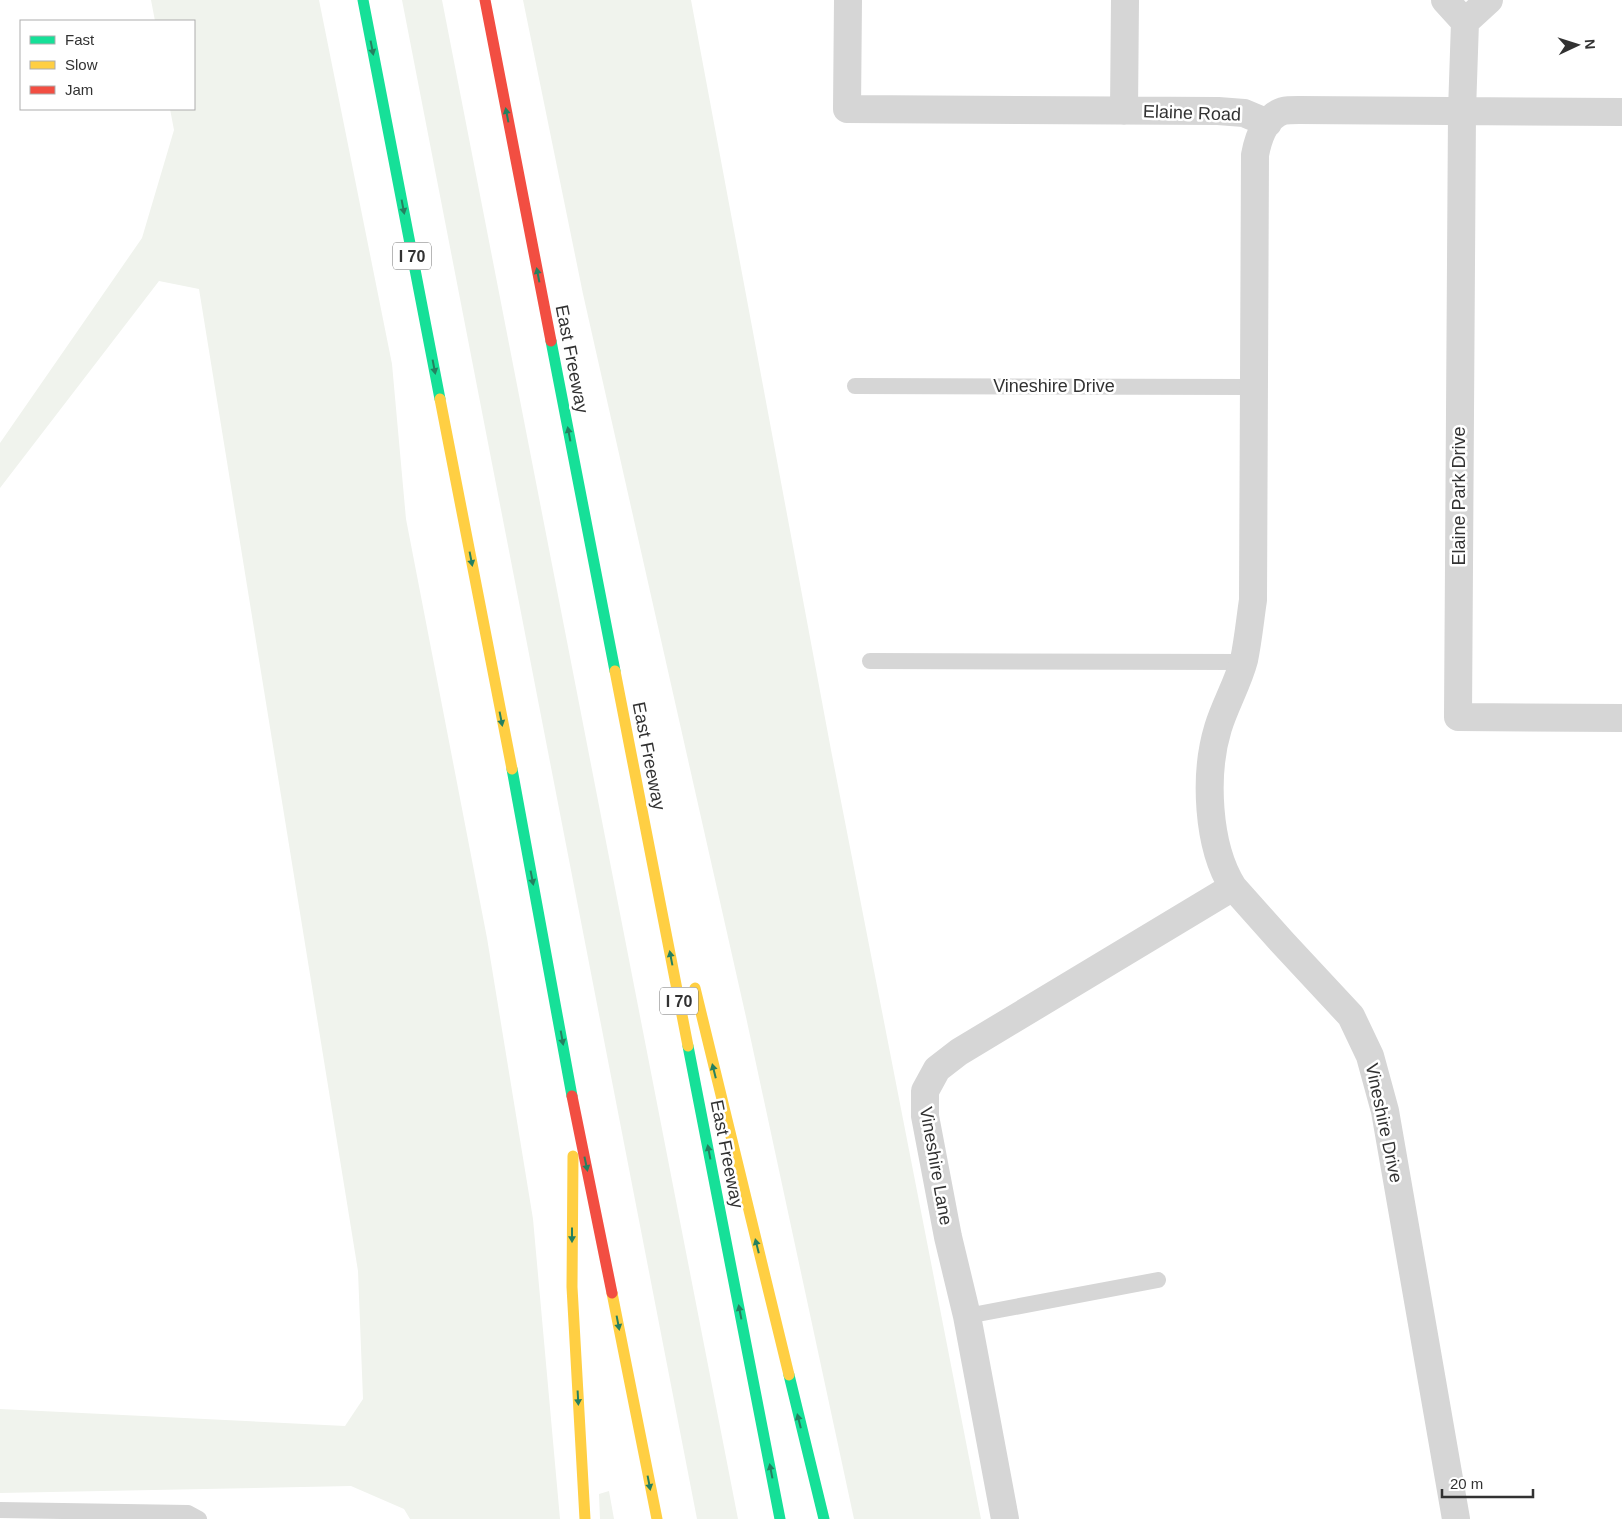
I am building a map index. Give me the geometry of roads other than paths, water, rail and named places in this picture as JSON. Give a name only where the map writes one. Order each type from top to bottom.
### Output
[{"type":"highway","name":"I 70","points":[[363,0],[534,885],[573,1099],[657,1519]]},
{"type":"highway","name":"East Freeway","points":[[485,0],[780,1519]]},
{"type":"highway","points":[[599,591],[664,863]]},
{"type":"highway","points":[[692,979],[824,1519]]},
{"type":"highway","points":[[573,1099],[572,1287],[585,1519]]},
{"type":"street","name":"Elaine Road","points":[[848,0],[847,108],[1218,111],[1244,113],[1268,123]]},
{"type":"street","points":[[1124,111],[1125,0]]},
{"type":"street","points":[[1445,0],[1464,22],[1462,111]]},
{"type":"street","points":[[1464,22],[1489,0]]},
{"type":"street","points":[[1268,123],[1282,112],[1299,110],[1622,112]]},
{"type":"street","name":"Elaine Park Drive","points":[[1462,111],[1458,717],[1622,718]]},
{"type":"street","name":"Vineshire Drive","points":[[1268,123],[1259,138],[1255,155],[1253,600],[1243,662],[1218,728],[1210,763],[1209,800],[1215,838],[1226,876],[1233,887],[1351,1016],[1370,1056],[1385,1111],[1456,1519]]},
{"type":"street","name":"Vineshire Lane","points":[[1006,1519],[925,1116],[925,1091],[937,1069],[959,1052],[1233,887]]},
{"type":"lane","name":"Vineshire Drive","points":[[855,386],[1254,387]]},
{"type":"lane","points":[[870,661],[1243,662]]},
{"type":"lane","points":[[966,1316],[1158,1280]]},
{"type":"lane","points":[[0,1510],[188,1513],[199,1519]]}]
